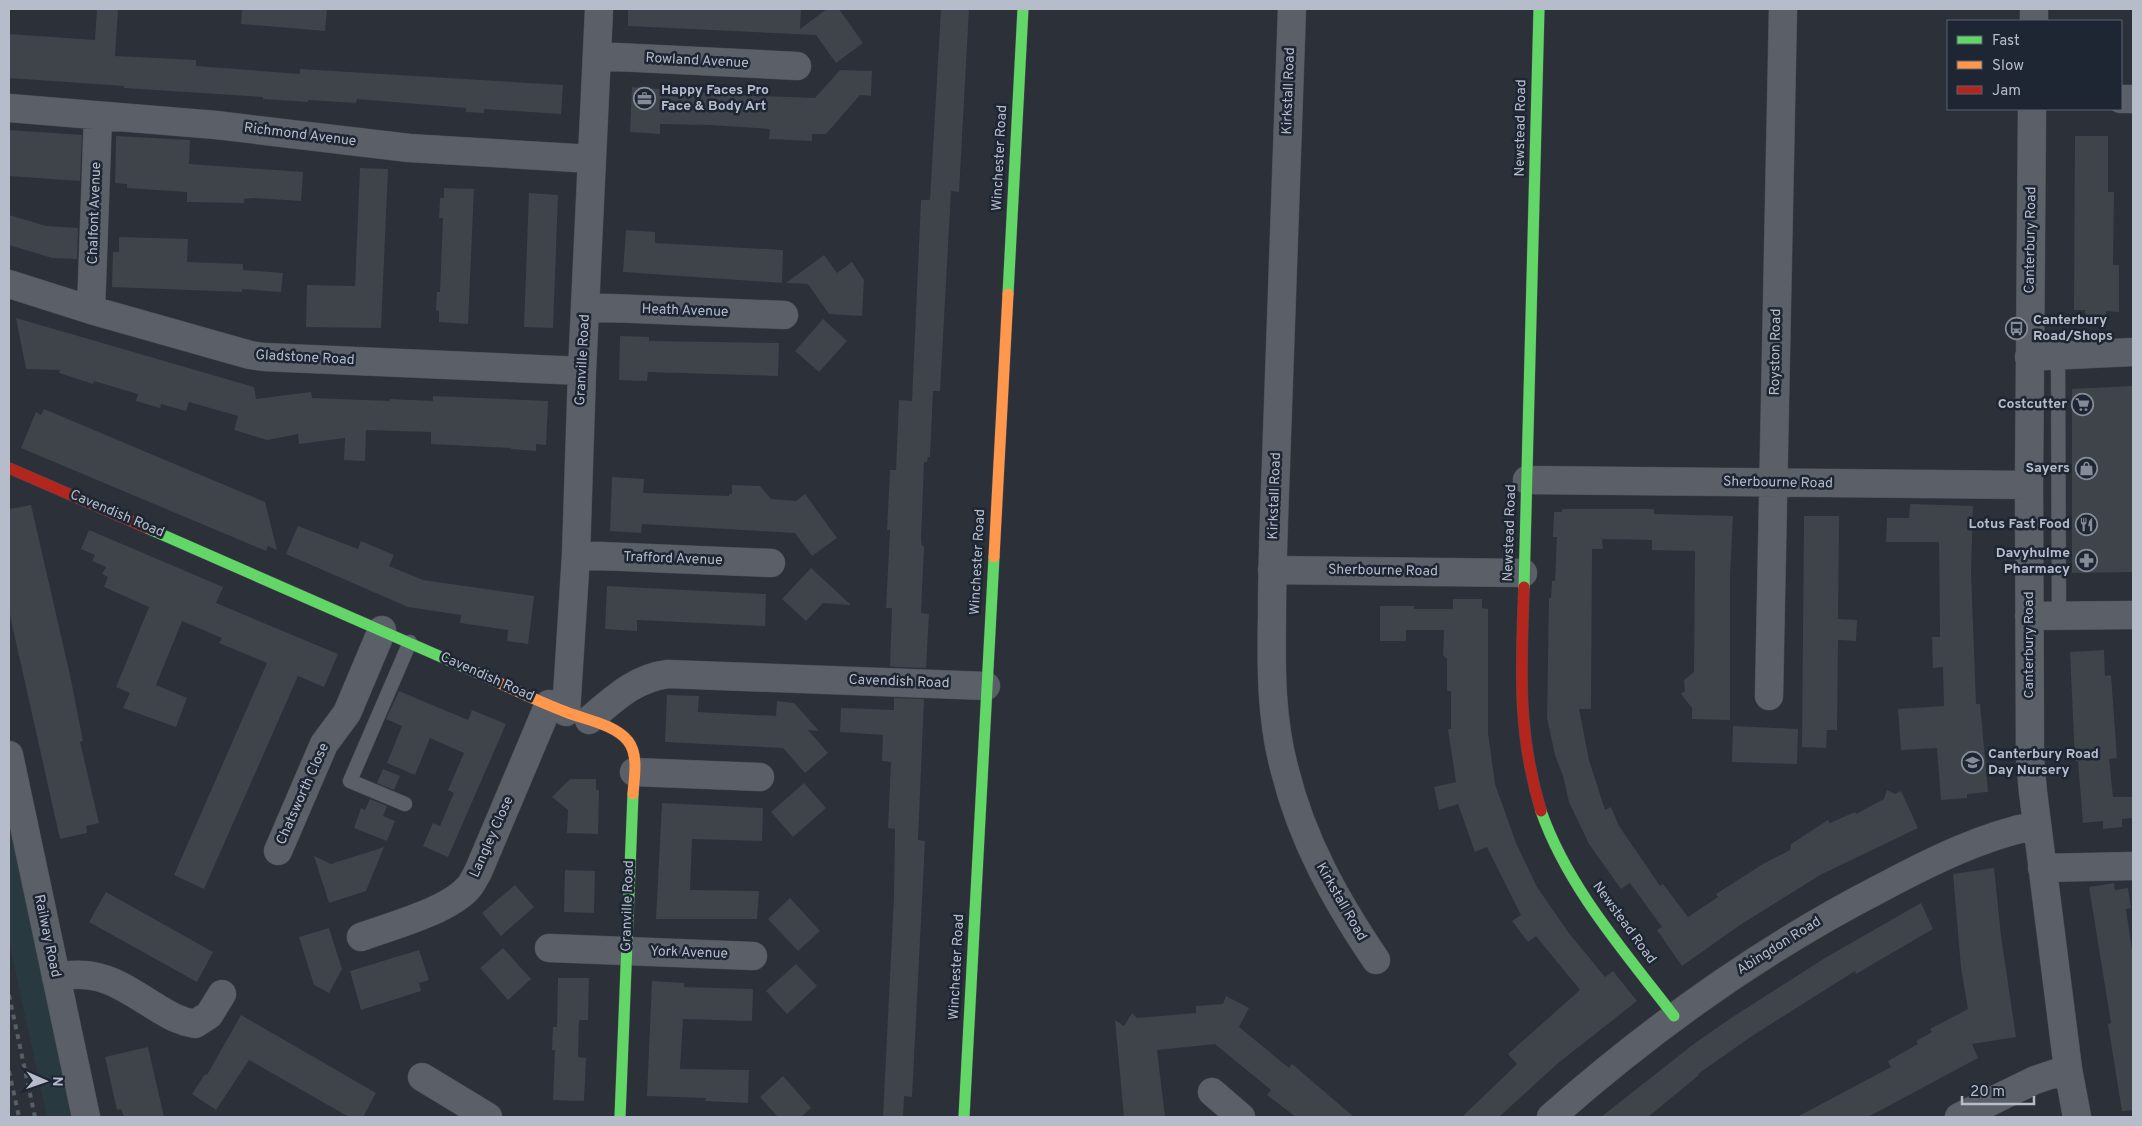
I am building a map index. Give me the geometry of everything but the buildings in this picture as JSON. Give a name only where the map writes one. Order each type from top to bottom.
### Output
[{"type":"street","name":"Granville Road","points":[[599,9],[568,712],[618,733],[627,739],[632,747],[634,772],[620,1117]]},
{"type":"street","name":"Winchester Road","points":[[964,1117],[1023,9]]},
{"type":"street","name":"Kirkstall Road","points":[[1292,9],[1272,570],[1271,669],[1275,722],[1284,771],[1302,826],[1324,877],[1350,922],[1376,960]]},
{"type":"street","name":"Newstead Road","points":[[1539,9],[1528,480],[1523,573],[1521,685],[1524,733],[1532,780],[1545,820],[1571,875],[1594,910],[1674,1016]]},
{"type":"street","name":"Royston Road","points":[[1769,696],[1783,9]]},
{"type":"street","name":"Rowland Avenue","points":[[597,56],[797,66]]},
{"type":"street","name":"Richmond Avenue","points":[[9,108],[216,124],[409,148],[592,160]]},
{"type":"street","name":"Canterbury Road","points":[[2032,110],[2029,485],[2030,759],[2068,1069],[2077,1117]]},
{"type":"street","name":"Chalfont Avenue","points":[[91,310],[98,116]]},
{"type":"street","name":"Gladstone Road","points":[[9,284],[91,310],[264,357],[582,371]]},
{"type":"street","name":"Heath Avenue","points":[[586,307],[784,315]]},
{"type":"street","points":[[2030,357],[2133,352]]},
{"type":"street","name":"Cavendish Road","points":[[9,468],[568,712],[656,675],[668,674],[986,686]]},
{"type":"street","name":"Sherbourne Road","points":[[1528,480],[1774,484],[2029,485]]},
{"type":"street","name":"Trafford Avenue","points":[[576,555],[771,563]]},
{"type":"street","name":"Sherbourne Road","points":[[1272,570],[1523,573]]},
{"type":"street","points":[[2029,616],[2133,614]]},
{"type":"street","name":"Chatsworth Close","points":[[278,851],[324,744],[348,713],[382,630]]},
{"type":"street","name":"Langley Close","points":[[361,937],[438,908],[455,900],[469,888],[568,712]]},
{"type":"street","name":"Railway Road","points":[[9,755],[86,1117]]},
{"type":"street","points":[[634,772],[760,777]]},
{"type":"street","name":"Abingdon Road","points":[[1551,1117],[1607,1068],[1674,1016],[1757,958],[1840,909],[1930,863],[1999,834],[2037,825]]},
{"type":"street","points":[[2042,868],[2133,866]]},
{"type":"street","name":"York Avenue","points":[[549,948],[753,956]]},
{"type":"street","points":[[56,977],[84,974],[103,977],[178,1020],[195,1024],[209,1015],[222,994]]},
{"type":"street","points":[[1959,1117],[2035,1080],[2068,1069]]},
{"type":"street","points":[[422,1078],[488,1117]]},
{"type":"street","points":[[1212,1092],[1241,1117]]},
{"type":"lane","points":[[2058,356],[2058,616]]},
{"type":"lane","points":[[405,804],[350,781],[410,642]]},
{"type":"shaded area","points":[[9,817],[73,1117],[47,1117],[9,942]]},
{"type":"railway","points":[[9,995],[35,1117]]},
{"type":"railway","points":[[9,1071],[19,1117]]},
{"type":"traffic: fast","points":[[1008,294],[1023,9]]},
{"type":"traffic: fast","points":[[1524,587],[1539,9]]},
{"type":"traffic: fast","points":[[147,528],[471,670]]},
{"type":"traffic: fast","points":[[964,1117],[994,557]]},
{"type":"traffic: fast","points":[[620,1117],[633,794]]},
{"type":"traffic: fast","points":[[1541,811],[1552,839],[1582,893],[1674,1016]]},
{"type":"traffic: slow","points":[[994,557],[1008,294]]},
{"type":"traffic: slow","points":[[471,670],[554,707],[608,726],[622,735],[628,741],[634,753],[633,794]]},
{"type":"traffic: jam","points":[[9,468],[147,528]]},
{"type":"traffic: jam","points":[[1524,587],[1522,645],[1524,727],[1533,782],[1541,811]]},
{"type":"place","name":"Happy Faces Pro Face & Body Art","points":[[645,98]]},
{"type":"place","name":"Canterbury Road/Shops","points":[[2017,328]]},
{"type":"place","name":"Costcutter","points":[[2083,404]]},
{"type":"place","name":"Sayers","points":[[2086,468]]},
{"type":"place","name":"Lotus Fast Food","points":[[2086,524]]},
{"type":"place","name":"Davyhulme Pharmacy","points":[[2086,561]]},
{"type":"place","name":"Canterbury Road Day Nursery","points":[[1972,762]]}]
